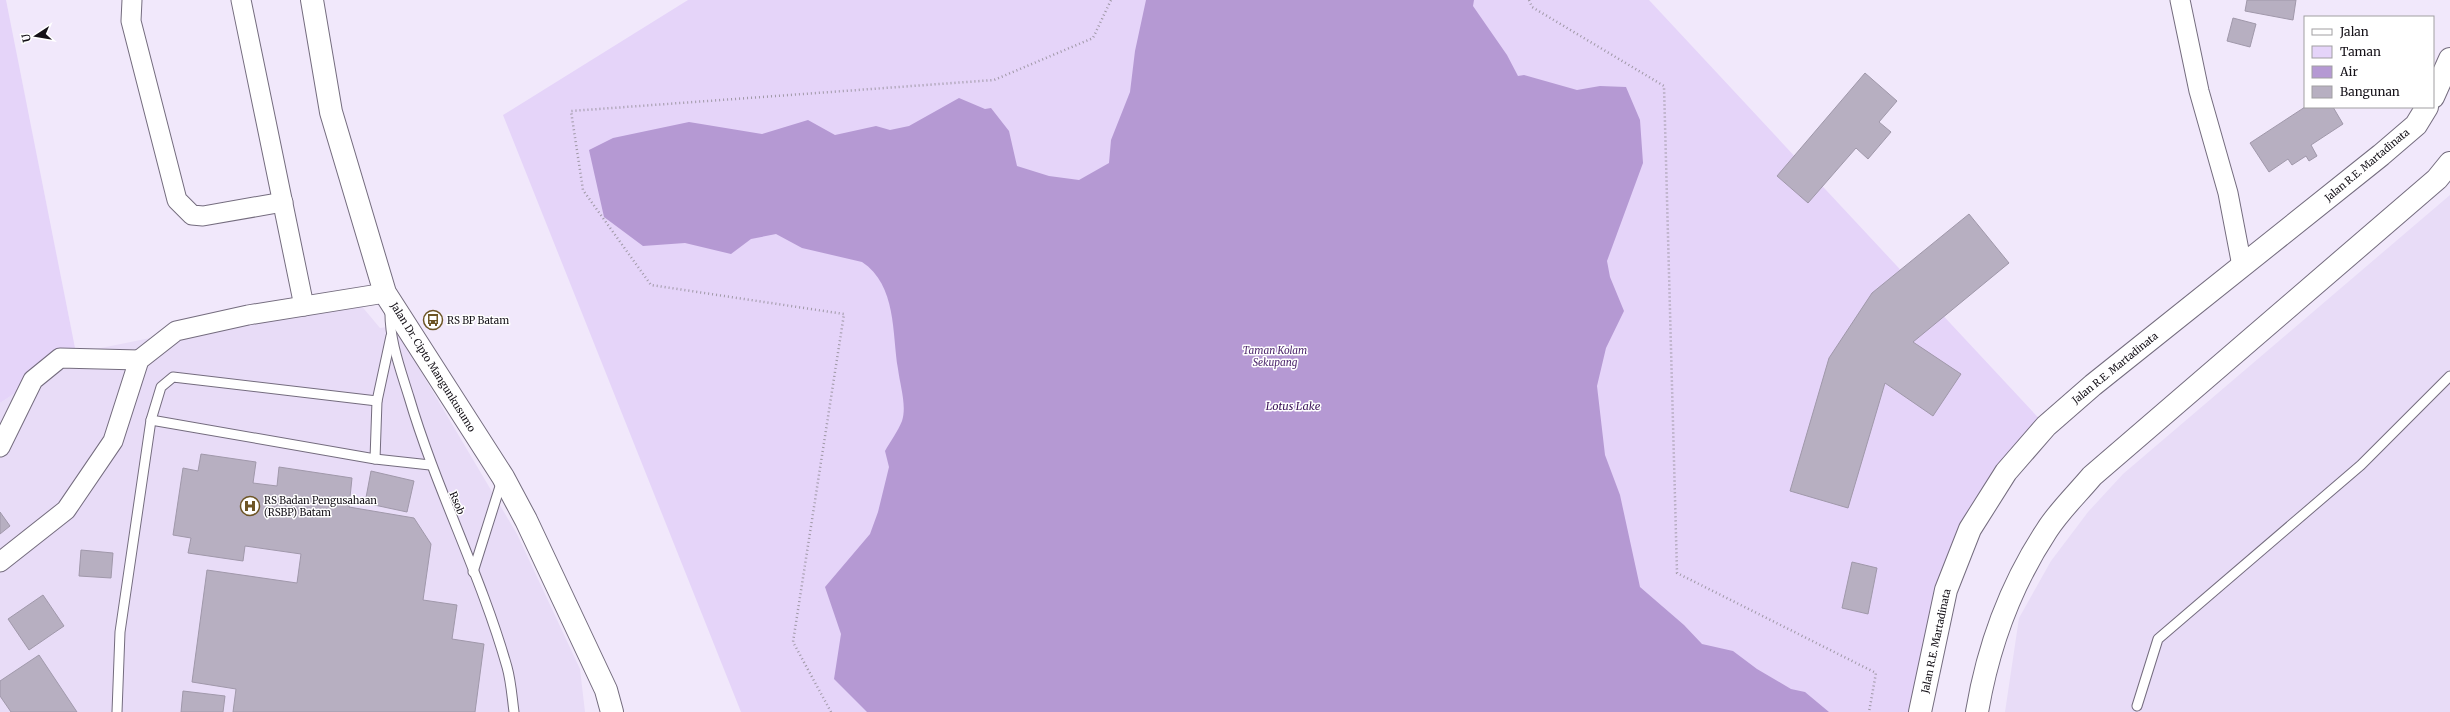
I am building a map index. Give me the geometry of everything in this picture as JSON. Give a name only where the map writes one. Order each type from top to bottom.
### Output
[{"type":"main road","name":"Jalan Dr. Cipto Mangunkusumo","points":[[312,0],[332,112],[388,296],[503,477],[526,520],[606,690],[612,712]]},
{"type":"main road","points":[[2434,95],[2450,59]]},
{"type":"main road","name":"Jalan R.E. Martadinata","points":[[1920,712],[1946,590],[1970,529],[2006,472],[2046,426],[2093,385],[2381,155],[2416,125],[2426,108]]},
{"type":"main road","points":[[1977,712],[1983,674],[2003,610],[2047,530],[2092,476],[2437,179],[2450,163]]},
{"type":"street","points":[[132,0],[131,20],[173,190],[180,204],[192,215],[203,216],[283,202]]},
{"type":"street","points":[[241,0],[304,306]]},
{"type":"street","points":[[2180,0],[2199,91],[2228,192],[2242,266]]},
{"type":"street","points":[[0,562],[66,510],[113,441],[139,360],[176,331],[248,314],[388,296]]},
{"type":"street","points":[[0,447],[33,380],[60,358],[139,360]]},
{"type":"lane","name":"Rsob","points":[[388,296],[391,335],[430,465],[473,572],[507,668],[514,712]]},
{"type":"lane","points":[[375,459],[377,402],[391,335]]},
{"type":"lane","points":[[2136,706],[2158,639],[2361,465],[2450,376]]},
{"type":"lane","points":[[117,712],[120,632],[151,420],[161,387],[173,377],[377,402]]},
{"type":"lane","points":[[151,420],[375,459],[430,465]]},
{"type":"lane","points":[[473,572],[503,477]]},
{"type":"path","points":[[831,712],[793,642],[844,314],[651,285],[583,190],[571,111],[994,80],[1093,38],[1111,0]]},
{"type":"path","points":[[1530,0],[1532,7],[1664,86],[1677,573],[1876,673],[1869,712]]},
{"type":"shaded area","points":[[2450,195],[2450,712],[2005,712],[2019,618],[2051,561],[2088,512],[2123,474]]},
{"type":"shaded area","name":"RS Badan Pengusahaan (RSBP) Batam","points":[[354,297],[380,328],[394,326],[517,534],[580,669],[585,712],[0,712],[0,403],[76,353]]},
{"type":"green space","points":[[0,0],[6,0],[76,353],[0,403]]},
{"type":"green space","name":"Taman Kolam Sekupang","points":[[688,0],[1649,0],[2046,426],[1970,529],[1920,712],[741,712],[503,115]]},
{"type":"water","name":"Lotus Lake","points":[[1146,0],[1474,0],[1473,6],[1507,55],[1518,76],[1524,75],[1577,90],[1600,86],[1626,87],[1640,120],[1643,163],[1607,261],[1610,277],[1624,311],[1606,348],[1597,386],[1605,455],[1620,495],[1640,587],[1684,625],[1702,644],[1733,651],[1757,669],[1791,689],[1805,692],[1829,712],[867,712],[834,679],[841,634],[825,587],[870,534],[878,512],[889,467],[885,451],[902,421],[904,409],[891,311],[882,284],[873,272],[862,262],[802,248],[776,234],[751,239],[731,254],[685,243],[643,246],[604,217],[589,150],[613,138],[689,122],[762,134],[808,120],[835,135],[876,126],[890,130],[909,126],[959,98],[985,109],[991,108],[1009,131],[1017,166],[1049,176],[1079,180],[1109,163],[1111,140],[1130,92],[1135,51]]},
{"type":"building","points":[[2247,0],[2296,0],[2293,20],[2245,11]]},
{"type":"building","points":[[2233,18],[2256,24],[2250,47],[2227,41]]},
{"type":"building","points":[[1865,73],[1897,101],[1879,122],[1891,132],[1868,159],[1856,148],[1808,203],[1777,176]]},
{"type":"building","points":[[2304,108],[2334,108],[2343,124],[2311,145],[2317,156],[2309,161],[2306,156],[2292,165],[2288,159],[2269,172],[2250,143]]},
{"type":"building","points":[[1969,214],[2009,263],[1913,342],[1961,374],[1933,416],[1885,383],[1848,508],[1790,491],[1829,358],[1872,293]]},
{"type":"building","points":[[201,454],[256,462],[253,483],[277,486],[279,467],[352,478],[349,507],[414,518],[431,544],[423,600],[457,605],[452,639],[484,644],[475,712],[233,712],[236,689],[192,682],[207,570],[297,583],[301,554],[245,546],[243,561],[188,553],[191,538],[173,535],[183,468],[198,471]]},
{"type":"building","points":[[371,471],[414,481],[407,512],[365,503]]},
{"type":"building","points":[[0,512],[10,526],[0,534]]},
{"type":"building","points":[[81,550],[113,553],[111,578],[79,576]]},
{"type":"building","points":[[1852,562],[1877,568],[1868,614],[1842,608]]},
{"type":"building","points":[[43,595],[64,626],[29,650],[8,619]]},
{"type":"building","points":[[39,655],[77,712],[11,712],[0,696],[0,681]]},
{"type":"building","points":[[183,691],[225,696],[223,712],[181,712]]},
{"type":"place","name":"RS BP Batam","points":[[433,320]]},
{"type":"place","name":"RS Badan Pengusahaan (RSBP) Batam","points":[[250,506]]}]
